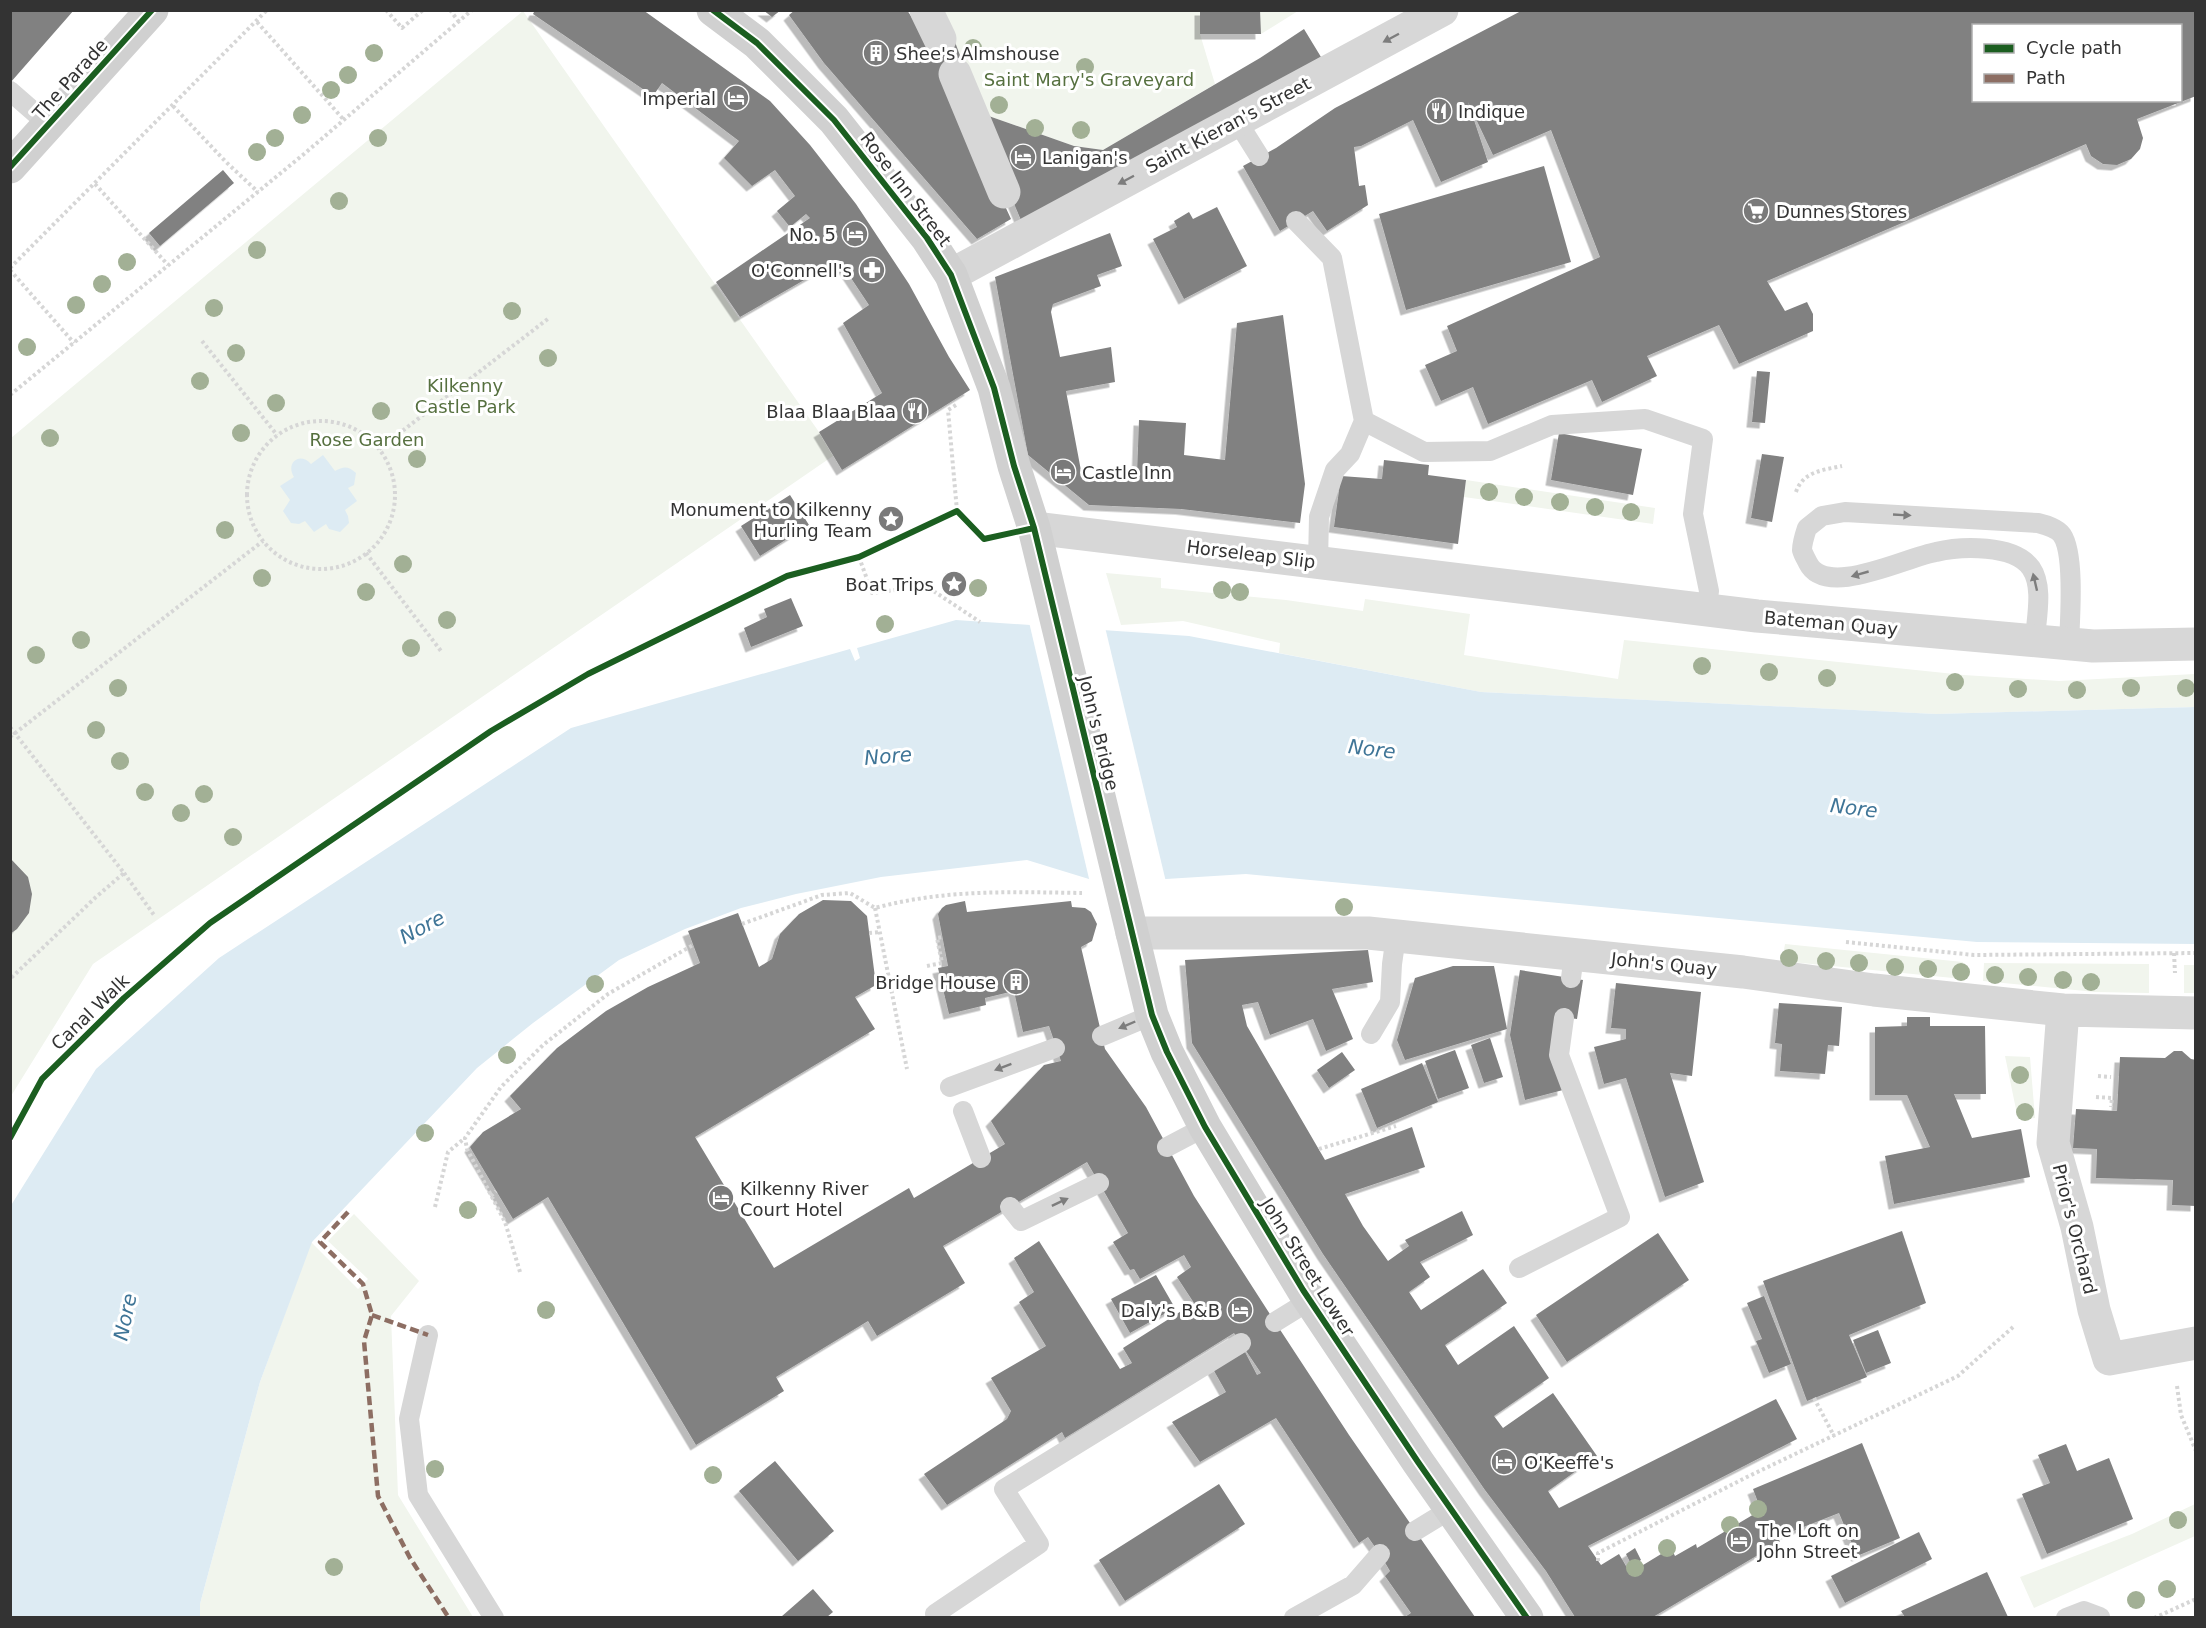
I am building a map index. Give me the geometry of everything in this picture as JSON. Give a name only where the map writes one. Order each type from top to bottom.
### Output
[{"type":"main road","name":"The Parade","points":[[10,167],[152,10]]},
{"type":"main road","name":"Rose Inn Street","points":[[713,10],[757,43],[834,120],[927,238],[951,276],[994,388],[1045,571]]},
{"type":"main road","name":"John's Bridge","points":[[1045,571],[1125,902]]},
{"type":"main road","name":"John Street Lower","points":[[1125,902],[1152,1015],[1167,1052],[1205,1127],[1310,1300],[1527,1617]]},
{"type":"street","points":[[926,10],[940,39]]},
{"type":"street","name":"Saint Kieran's Street","points":[[951,276],[1442,10]]},
{"type":"street","points":[[955,74],[1004,192]]},
{"type":"street","name":"Horseleap Slip","points":[[1034,528],[1469,581]]},
{"type":"street","name":"Bateman Quay","points":[[1469,581],[1757,616],[2093,646],[2196,644]]},
{"type":"street","name":"John's Quay","points":[[1132,933],[1368,933],[1573,966],[2063,1010],[2196,1012]]},
{"type":"street","name":"Prior's Orchard","points":[[2063,1010],[2053,1143],[2077,1227],[2094,1310],[2109,1359],[2196,1343]]},
{"type":"lane","points":[[10,91],[49,125]]},
{"type":"lane","points":[[1237,121],[1259,156]]},
{"type":"lane","points":[[1296,221],[1332,258],[1364,421],[1350,454],[1335,470],[1319,517],[1318,562]]},
{"type":"lane","points":[[1364,421],[1424,452],[1490,450],[1552,425],[1645,418],[1703,439],[1693,514],[1709,591],[1706,610]]},
{"type":"lane","points":[[2035,640],[2037,586],[2031,568],[2016,555],[1996,550],[1936,551],[1851,577],[1828,578],[1811,569],[1802,551],[1807,528],[1822,516],[1845,512],[2038,523],[2052,527],[2062,534],[2070,551],[2069,643]]},
{"type":"lane","points":[[1371,1034],[1390,1002],[1396,936]]},
{"type":"lane","points":[[1102,1036],[1152,1015]]},
{"type":"lane","points":[[1519,1268],[1620,1217],[1559,1055],[1564,1018]]},
{"type":"lane","points":[[950,1087],[1055,1047]]},
{"type":"lane","points":[[963,1111],[981,1158]]},
{"type":"lane","points":[[1167,1147],[1205,1127]]},
{"type":"lane","points":[[1015,1214],[1099,1183]]},
{"type":"lane","points":[[1275,1322],[1310,1300]]},
{"type":"lane","points":[[428,1335],[409,1419],[418,1495],[494,1617]]},
{"type":"lane","points":[[935,1614],[1039,1544],[1004,1489],[1241,1343]]},
{"type":"lane","points":[[1415,1531],[1451,1509]]},
{"type":"lane","points":[[1294,1617],[1353,1585],[1380,1554]]},
{"type":"lane","points":[[2066,1617],[2084,1611],[2100,1617]]},
{"type":"path","points":[[74,343],[10,269],[267,10]]},
{"type":"path","points":[[386,10],[402,28],[423,10]]},
{"type":"path","points":[[450,10],[459,22]]},
{"type":"path","points":[[10,395],[258,192],[472,10]]},
{"type":"path","points":[[257,22],[344,120]]},
{"type":"path","points":[[173,106],[258,192]]},
{"type":"path","points":[[95,184],[168,266]]},
{"type":"path","points":[[379,449],[549,318]]},
{"type":"path","points":[[202,341],[277,435]]},
{"type":"path","points":[[964,400],[948,410],[957,511],[984,540]]},
{"type":"path","points":[[315,420],[329,421],[356,429],[368,437],[388,462],[395,490],[391,520],[383,534],[358,559],[331,568],[315,568],[287,561],[263,541],[250,514],[247,499],[248,484],[258,456],[277,435],[302,423],[315,420]]},
{"type":"path","points":[[1810,473],[1842,466]]},
{"type":"path","points":[[10,737],[263,541]]},
{"type":"path","points":[[366,553],[441,651]]},
{"type":"path","points":[[859,557],[872,593],[926,586],[980,622]]},
{"type":"path","points":[[10,727],[154,915]]},
{"type":"path","points":[[10,979],[124,873]]},
{"type":"path","points":[[742,924],[822,894],[850,893],[875,908],[946,894],[1016,891],[1073,893]]},
{"type":"path","points":[[875,908],[907,1069]]},
{"type":"path","points":[[869,933],[880,932]]},
{"type":"path","points":[[927,966],[942,963],[937,938],[942,937]]},
{"type":"path","points":[[1843,942],[1974,955],[2196,953]]},
{"type":"path","points":[[435,1207],[448,1152],[465,1138],[501,1087],[543,1045],[608,994],[693,945]]},
{"type":"path","points":[[2111,1107],[2112,1098]]},
{"type":"path","points":[[1319,1149],[1396,1126]]},
{"type":"path","points":[[465,1138],[467,1149],[505,1222],[520,1272]]},
{"type":"path","points":[[491,1196],[496,1191]]},
{"type":"path","points":[[1598,1553],[1747,1477],[1958,1376],[2013,1327]]},
{"type":"path","points":[[1814,1398],[1834,1436]]},
{"type":"path","points":[[2185,1423],[2196,1451]]},
{"type":"path","points":[[1591,1550],[1598,1553]]},
{"type":"path","points":[[1598,1553],[1598,1561]]},
{"type":"path","points":[[2154,1617],[2196,1599]]},
{"type":"green space","name":"Rose Garden","points":[[523,11],[819,432],[833,456],[93,964],[11,1096],[11,438]]},
{"type":"green space","name":"Saint Mary's Graveyard","points":[[943,11],[1298,11],[1261,34],[1200,34],[1215,84],[1103,150],[1074,146],[983,114]]},
{"type":"green space","points":[[1466,480],[1655,508],[1653,524],[1464,497]]},
{"type":"green space","points":[[1106,573],[1161,578],[1161,588],[1286,600],[1363,611],[1365,599],[1470,614],[1464,655],[1618,679],[1624,640],[1964,675],[2059,681],[2195,674],[2195,707],[1936,714],[1481,692],[1279,653],[1280,643],[1183,621],[1121,625]]},
{"type":"green space","points":[[1785,944],[1963,962],[1963,979],[1782,961]]},
{"type":"green space","points":[[1984,963],[2149,964],[2149,993],[2095,992],[1983,981]]},
{"type":"green space","points":[[2184,965],[2195,965],[2195,993],[2184,993]]},
{"type":"green space","points":[[2005,1056],[2030,1057],[2035,1118],[2018,1119]]},
{"type":"green space","points":[[354,1214],[419,1281],[391,1316],[398,1495],[473,1617],[200,1618],[200,1604],[260,1382],[311,1242],[358,1289],[368,1279],[328,1241]]},
{"type":"green space","points":[[2195,1504],[2195,1536],[2034,1608],[2020,1577],[2132,1534]]},
{"type":"water","points":[[323,455],[335,471],[346,468],[356,473],[354,485],[348,488],[357,501],[345,510],[349,523],[340,532],[329,529],[326,524],[314,532],[305,521],[299,524],[291,523],[283,511],[290,500],[280,486],[294,477],[291,467],[295,460],[307,460],[311,464]]},
{"type":"water","name":"Nore","points":[[956,620],[1189,636],[1481,692],[1936,714],[2195,707],[2195,944],[1977,942],[1246,874],[1102,883],[1027,860],[881,877],[741,908],[685,929],[619,960],[533,1023],[477,1068],[312,1242],[260,1382],[200,1604],[200,1617],[11,1617],[10,1207],[96,1069],[219,958],[571,728],[850,649],[855,661],[860,658],[857,648]]},
{"type":"pier","points":[[1029,622],[1105,627],[1166,882],[1101,886],[1090,883]]},
{"type":"building","points":[[10,10],[74,10],[10,83]]},
{"type":"building","points":[[535,10],[643,10],[770,101],[810,145],[856,204],[909,284],[970,390],[842,470],[819,432],[882,393],[843,323],[869,305],[839,260],[740,317],[716,282],[810,218],[806,214],[790,227],[777,211],[795,196],[775,170],[752,186],[724,158],[739,141],[662,83],[653,96],[533,14]]},
{"type":"building","points":[[763,10],[781,10],[772,17]]},
{"type":"building","points":[[795,10],[907,10],[929,44],[952,34],[964,66],[993,180],[1011,219],[977,239],[824,63],[789,15]]},
{"type":"building","points":[[1200,10],[1260,10],[1261,34],[1200,34]]},
{"type":"building","name":"Dunnes Stores","points":[[1523,10],[2196,10],[2196,96],[2182,101],[2182,24],[1972,24],[1972,102],[2181,102],[2137,119],[2143,138],[2140,149],[2131,159],[2117,165],[2103,164],[2091,156],[2086,144],[1767,281],[1785,311],[1807,302],[1813,314],[1813,331],[1739,364],[1719,325],[1647,356],[1657,376],[1602,402],[1592,380],[1488,424],[1473,387],[1441,401],[1425,365],[1457,351],[1447,326],[1600,257],[1551,130],[1493,155],[1468,102],[1488,162],[1441,182],[1413,120],[1361,146],[1354,147],[1359,186],[1365,185],[1368,205],[1327,231],[1313,211],[1280,231],[1243,166],[1276,148],[1335,108]]},
{"type":"building","points":[[1304,29],[1321,57],[1023,225],[983,114],[1074,146],[1103,150],[1260,58]]},
{"type":"building","points":[[1544,166],[1571,262],[1406,310],[1379,214]]},
{"type":"building","points":[[223,170],[234,183],[160,246],[149,233]]},
{"type":"building","points":[[1217,207],[1247,266],[1184,299],[1153,239],[1177,227],[1174,221],[1189,212],[1193,219]]},
{"type":"building","points":[[1110,233],[1122,266],[1097,275],[1101,286],[1053,304],[1051,312],[1060,357],[1111,347],[1115,382],[1066,391],[1082,476],[1137,474],[1139,420],[1186,423],[1184,455],[1225,460],[1237,323],[1283,315],[1305,484],[1300,523],[1181,509],[1089,505],[1028,455],[995,277]]},
{"type":"building","points":[[1757,371],[1770,372],[1765,423],[1752,422]]},
{"type":"building","points":[[1559,433],[1642,449],[1633,495],[1551,480]]},
{"type":"building","points":[[1762,454],[1784,457],[1772,522],[1751,518]]},
{"type":"building","points":[[1384,460],[1429,465],[1428,475],[1466,480],[1458,544],[1334,527],[1341,476],[1382,479]]},
{"type":"building","points":[[790,495],[809,525],[760,556],[741,526]]},
{"type":"building","points":[[791,598],[803,626],[751,647],[744,628],[767,617],[764,609]]},
{"type":"building","points":[[10,858],[28,877],[32,894],[29,913],[17,929],[10,934]]},
{"type":"building","points":[[823,900],[851,901],[867,916],[876,985],[855,997],[875,1029],[695,1137],[774,1268],[909,1188],[914,1198],[1005,1144],[991,1121],[1044,1065],[1061,1061],[1049,1026],[1023,1032],[1014,991],[985,998],[986,1005],[949,1014],[938,968],[948,966],[938,914],[946,905],[965,901],[967,912],[1071,901],[1072,907],[1085,908],[1091,912],[1097,924],[1092,941],[1081,947],[1105,1049],[1146,1107],[1194,1196],[1275,1322],[1349,1435],[1475,1617],[1405,1617],[1411,1613],[1385,1576],[1390,1571],[1380,1554],[1368,1537],[1359,1543],[1276,1418],[1200,1462],[1172,1422],[1226,1392],[1213,1369],[1245,1352],[1257,1375],[1261,1373],[1234,1333],[1065,1438],[1062,1432],[947,1505],[924,1474],[1007,1419],[1011,1411],[991,1378],[1046,1346],[1019,1302],[1034,1292],[1014,1258],[1039,1241],[1120,1369],[1132,1363],[1123,1348],[1194,1303],[1177,1277],[1191,1267],[1184,1255],[1140,1279],[1134,1269],[1130,1270],[1113,1242],[1128,1233],[1087,1162],[943,1246],[965,1283],[877,1336],[868,1321],[776,1377],[784,1391],[696,1445],[548,1197],[513,1219],[470,1147],[483,1132],[521,1109],[510,1096],[557,1048],[606,1011],[648,987],[700,963],[688,931],[738,913],[759,967],[772,959],[780,934],[799,914]]},
{"type":"building","points":[[1368,950],[1373,982],[1332,989],[1353,1039],[1326,1051],[1313,1019],[1270,1035],[1258,1002],[1242,1005],[1247,1026],[1325,1160],[1412,1127],[1425,1167],[1345,1194],[1363,1226],[1388,1261],[1409,1246],[1405,1240],[1462,1211],[1473,1235],[1420,1262],[1430,1277],[1409,1292],[1421,1310],[1483,1269],[1507,1303],[1445,1345],[1458,1365],[1514,1326],[1549,1378],[1494,1416],[1503,1428],[1553,1393],[1597,1456],[1548,1491],[1559,1508],[1776,1399],[1797,1439],[1588,1546],[1601,1565],[1619,1554],[1630,1573],[1671,1548],[1675,1556],[1696,1544],[1697,1548],[1761,1510],[1753,1489],[1862,1443],[1900,1538],[1857,1556],[1839,1513],[1778,1537],[1780,1542],[1653,1617],[1575,1617],[1546,1571],[1485,1490],[1323,1254],[1192,1043],[1185,960]]},
{"type":"building","points":[[1453,966],[1494,966],[1507,1029],[1405,1060],[1397,1040],[1415,978]]},
{"type":"building","points":[[1520,970],[1583,980],[1577,1019],[1555,1016],[1563,1090],[1525,1100],[1510,1035]]},
{"type":"building","points":[[1616,983],[1701,992],[1692,1076],[1670,1073],[1704,1182],[1665,1197],[1626,1078],[1604,1084],[1594,1047],[1626,1039],[1626,1029],[1611,1028]]},
{"type":"building","points":[[1779,1003],[1842,1007],[1839,1046],[1828,1045],[1825,1074],[1780,1071],[1782,1044],[1775,1043]]},
{"type":"building","points":[[1907,1017],[1930,1017],[1930,1026],[1985,1026],[1986,1094],[1954,1094],[1972,1138],[2021,1129],[2030,1177],[1894,1204],[1885,1156],[1930,1147],[1907,1095],[1875,1095],[1875,1027],[1907,1026]]},
{"type":"building","points":[[1490,1038],[1503,1077],[1484,1083],[1471,1045]]},
{"type":"building","points":[[1455,1050],[1469,1088],[1438,1099],[1425,1061]]},
{"type":"building","points":[[2174,1051],[2182,1051],[2191,1059],[2196,1060],[2196,1206],[2172,1205],[2173,1180],[2096,1178],[2097,1149],[2073,1148],[2076,1109],[2117,1111],[2120,1057],[2165,1058]]},
{"type":"building","points":[[1342,1052],[1355,1070],[1329,1088],[1317,1070]]},
{"type":"building","points":[[1422,1063],[1438,1102],[1377,1128],[1361,1089]]},
{"type":"building","points":[[1902,1231],[1926,1303],[1849,1335],[1867,1377],[1807,1401],[1763,1281]]},
{"type":"building","points":[[1658,1233],[1689,1280],[1567,1362],[1536,1315]]},
{"type":"building","points":[[1156,1275],[1175,1308],[1130,1333],[1111,1299]]},
{"type":"building","points":[[1764,1296],[1791,1364],[1769,1373],[1756,1341],[1762,1339],[1747,1303]]},
{"type":"building","points":[[1878,1330],[1891,1363],[1866,1373],[1853,1340]]},
{"type":"building","points":[[2066,1444],[2077,1471],[2109,1458],[2133,1519],[2047,1554],[2022,1494],[2050,1483],[2038,1455]]},
{"type":"building","points":[[775,1461],[834,1531],[798,1561],[739,1491]]},
{"type":"building","points":[[1219,1484],[1245,1524],[1125,1601],[1099,1560]]},
{"type":"building","points":[[1919,1532],[1932,1559],[1845,1603],[1831,1576]]},
{"type":"building","points":[[1635,1548],[1641,1560],[1632,1566],[1626,1554]]},
{"type":"building","points":[[1987,1572],[2008,1617],[1905,1617],[1901,1611]]},
{"type":"building","points":[[813,1589],[833,1612],[827,1617],[781,1617]]},
{"type":"marked path","points":[[348,1212],[320,1242],[363,1284],[372,1315],[364,1341],[378,1496],[410,1558],[449,1618]]},
{"type":"marked path","points":[[372,1315],[428,1335]]},
{"type":"cycle path","points":[[10,167],[152,10]]},
{"type":"cycle path","points":[[713,10],[757,43],[834,120],[927,238],[951,275],[994,388],[1014,466],[1034,528],[1152,1015],[1167,1052],[1205,1127],[1303,1290],[1418,1462],[1527,1618]]},
{"type":"cycle path","name":"Canal Walk","points":[[10,1138],[42,1079],[124,998],[210,923],[491,731],[588,674],[787,576],[859,557],[957,511],[984,539],[1034,528]]},
{"type":"place","name":"Shee's Almshouse","points":[[876,53]]},
{"type":"place","name":"Imperial","points":[[736,98]]},
{"type":"place","name":"Indique","points":[[1439,111]]},
{"type":"place","name":"Lanigan's","points":[[1023,157]]},
{"type":"place","name":"Dunnes Stores","points":[[1756,211]]},
{"type":"place","name":"No. 5","points":[[855,234]]},
{"type":"place","name":"O'Connell's","points":[[872,270]]},
{"type":"place","name":"Blaa Blaa Blaa","points":[[915,411]]},
{"type":"place","name":"Castle Inn","points":[[1063,472]]},
{"type":"place","name":"Monument to Kilkenny Hurling Team","points":[[891,519]]},
{"type":"place","name":"Boat Trips","points":[[954,584]]},
{"type":"place","name":"Bridge House","points":[[1016,982]]},
{"type":"place","name":"Kilkenny River Court Hotel","points":[[721,1198]]},
{"type":"place","name":"Daly's B&B","points":[[1240,1310]]},
{"type":"place","name":"O'Keeffe's","points":[[1504,1462]]},
{"type":"place","name":"The Loft on John Street","points":[[1739,1540]]},
{"type":"park label","name":"Kilkenny Castle Park","points":[[465,395]]}]
